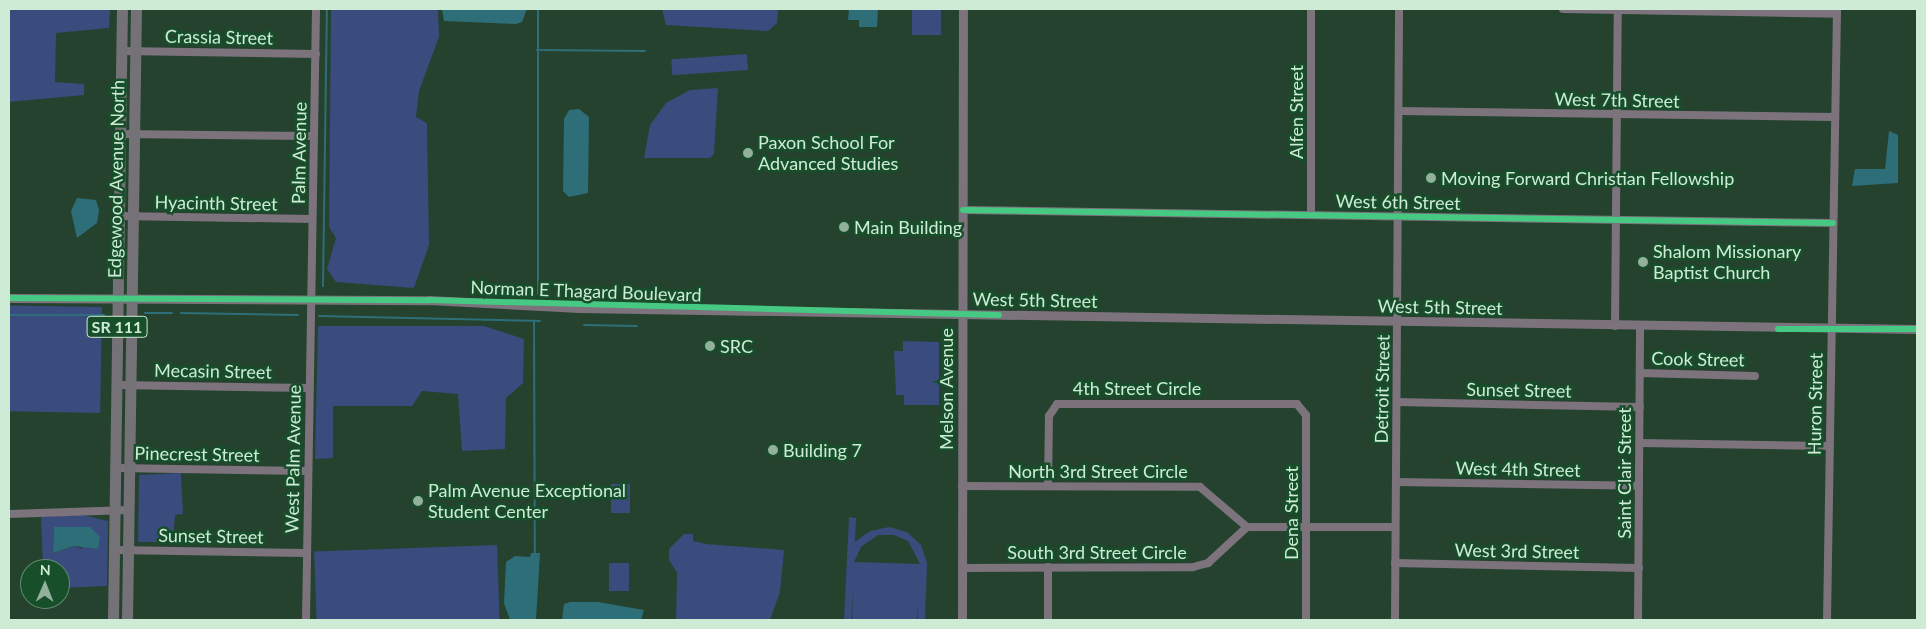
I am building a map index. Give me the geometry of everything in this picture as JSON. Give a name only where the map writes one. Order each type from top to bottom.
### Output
[{"type":"main road","name":"Edgewood Avenue North","points":[[114,620],[122,9]]},
{"type":"main road","name":"Edgewood Avenue North","points":[[127,620],[136,9]]},
{"type":"street","name":"Palm Avenue","points":[[311,299],[316,9]]},
{"type":"street","name":"Melson Avenue","points":[[962,620],[963,9]]},
{"type":"street","name":"Alfen Street","points":[[1311,9],[1311,215]]},
{"type":"street","name":"Detroit Street","points":[[1395,620],[1399,9]]},
{"type":"street","points":[[1563,9],[1837,11]]},
{"type":"street","points":[[1615,326],[1618,9]]},
{"type":"street","name":"Huron Street","points":[[1827,620],[1837,11]]},
{"type":"street","name":"Crassia Street","points":[[121,51],[316,54]]},
{"type":"street","name":"West 7th Street","points":[[1399,111],[1835,117]]},
{"type":"street","points":[[120,134],[314,136]]},
{"type":"street","name":"West 6th Street","points":[[963,210],[1833,223]]},
{"type":"street","name":"Hyacinth Street","points":[[119,216],[312,220]]},
{"type":"street","points":[[9,298],[118,297]]},
{"type":"street","name":"Norman E Thagard Boulevard","points":[[118,297],[311,299],[962,315]]},
{"type":"street","name":"West Palm Avenue","points":[[306,620],[311,299]]},
{"type":"street","name":"West 5th Street","points":[[962,315],[1917,329]]},
{"type":"street","name":"Saint Clair Street","points":[[1638,620],[1640,326]]},
{"type":"street","name":"Cook Street","points":[[1640,373],[1755,376]]},
{"type":"street","name":"Mecasin Street","points":[[116,385],[309,388]]},
{"type":"street","name":"Sunset Street","points":[[1396,402],[1640,407]]},
{"type":"street","name":"4th Street Circle","points":[[1048,486],[1048,416],[1057,404],[1301,407]]},
{"type":"street","name":"Dena Street","points":[[1301,407],[1306,415],[1306,620]]},
{"type":"street","points":[[1640,443],[1829,446]]},
{"type":"street","name":"Pinecrest Street","points":[[115,468],[308,471]]},
{"type":"street","name":"West 4th Street","points":[[1396,482],[1639,486]]},
{"type":"street","name":"North 3rd Street Circle","points":[[962,486],[1206,488],[1247,527]]},
{"type":"street","points":[[9,514],[128,510]]},
{"type":"street","points":[[1247,527],[1395,527]]},
{"type":"street","name":"South 3rd Street Circle","points":[[962,568],[1200,566],[1247,527]]},
{"type":"street","name":"Sunset Street","points":[[114,550],[307,553]]},
{"type":"street","name":"West 3rd Street","points":[[1395,563],[1639,568]]},
{"type":"street","points":[[1048,568],[1048,620]]},
{"type":"shaded area","points":[[9,9],[110,9],[109,28],[56,33],[55,82],[84,84],[84,95],[9,102]]},
{"type":"shaded area","points":[[331,9],[438,9],[439,37],[419,91],[416,117],[427,123],[429,245],[414,288],[336,282],[327,269],[336,238],[329,227]]},
{"type":"shaded area","points":[[442,9],[527,9],[522,22],[516,24],[444,21]]},
{"type":"shaded area","points":[[662,9],[778,9],[777,23],[768,31],[666,25]]},
{"type":"shaded area","points":[[849,9],[878,9],[877,27],[859,27],[859,20],[848,20]]},
{"type":"shaded area","points":[[912,9],[941,9],[941,35],[912,35]]},
{"type":"shaded area","points":[[747,54],[748,70],[672,75],[671,59]]},
{"type":"shaded area","points":[[718,88],[714,154],[710,158],[644,158],[650,125],[666,103],[690,90]]},
{"type":"shaded area","points":[[579,109],[589,117],[588,193],[569,197],[563,191],[564,119],[569,110]]},
{"type":"shaded area","points":[[1889,131],[1898,135],[1898,183],[1852,186],[1855,169],[1885,169]]},
{"type":"shaded area","points":[[77,198],[96,200],[99,210],[97,223],[77,238],[71,211]]},
{"type":"shaded area","points":[[9,305],[102,307],[100,413],[9,411]]},
{"type":"shaded area","points":[[318,326],[484,326],[524,339],[523,383],[506,398],[505,449],[462,451],[458,394],[422,391],[412,406],[333,406],[333,458],[315,459]]},
{"type":"shaded area","points":[[903,341],[939,342],[939,405],[904,405],[904,395],[896,395],[894,351],[903,351]]},
{"type":"shaded area","points":[[181,473],[183,514],[175,515],[173,542],[138,542],[139,475]]},
{"type":"shaded area","points":[[611,484],[630,484],[630,513],[611,513]]},
{"type":"shaded area","points":[[82,515],[108,521],[107,586],[70,588],[70,559],[43,559],[41,516]],"holes":[[[54,527],[86,527],[82,549],[75,546],[53,553]]]},
{"type":"shaded area","points":[[849,517],[856,518],[855,542],[870,531],[889,527],[907,532],[921,545],[927,563],[925,620],[918,620],[918,605],[917,620],[852,620],[853,587],[851,620],[844,620]],"holes":[[[878,535],[894,535],[908,541],[920,564],[854,562],[861,547]]]},
{"type":"shaded area","points":[[54,527],[90,527],[100,537],[98,549],[74,546],[53,553]]},
{"type":"shaded area","points":[[684,534],[693,534],[693,541],[706,544],[784,550],[780,592],[770,620],[676,620],[677,573],[669,560],[669,549]]},
{"type":"shaded area","points":[[497,545],[500,620],[317,620],[314,551]]},
{"type":"shaded area","points":[[531,553],[540,553],[536,620],[510,620],[504,603],[506,562],[515,556],[530,557]]},
{"type":"shaded area","points":[[609,563],[629,563],[629,591],[609,591]]},
{"type":"shaded area","points":[[570,602],[598,602],[644,610],[641,620],[562,620],[564,604]]},
{"type":"waterway","points":[[323,286],[327,9]]},
{"type":"waterway","points":[[538,9],[538,294]]},
{"type":"waterway","points":[[537,50],[645,51]]},
{"type":"waterway","points":[[145,313],[172,313]]},
{"type":"waterway","points":[[181,313],[298,315]]},
{"type":"waterway","points":[[9,315],[104,315]]},
{"type":"waterway","points":[[319,316],[540,321]]},
{"type":"waterway","points":[[534,322],[535,553]]},
{"type":"waterway","points":[[584,325],[637,326]]},
{"type":"cycle path","points":[[963,210],[1833,223]]},
{"type":"cycle path","points":[[9,298],[429,300],[999,315]]},
{"type":"cycle path","points":[[1778,329],[1917,329]]},
{"type":"place","name":"Paxon School For Advanced Studies","points":[[748,153]]},
{"type":"place","name":"Moving Forward Christian Fellowship","points":[[1431,178]]},
{"type":"place","name":"Main Building","points":[[844,227]]},
{"type":"place","name":"Shalom Missionary Baptist Church","points":[[1643,262]]},
{"type":"place","name":"SRC","points":[[710,346]]},
{"type":"place","name":"Building 7","points":[[773,450]]},
{"type":"place","name":"Palm Avenue Exceptional Student Center","points":[[418,501]]}]
